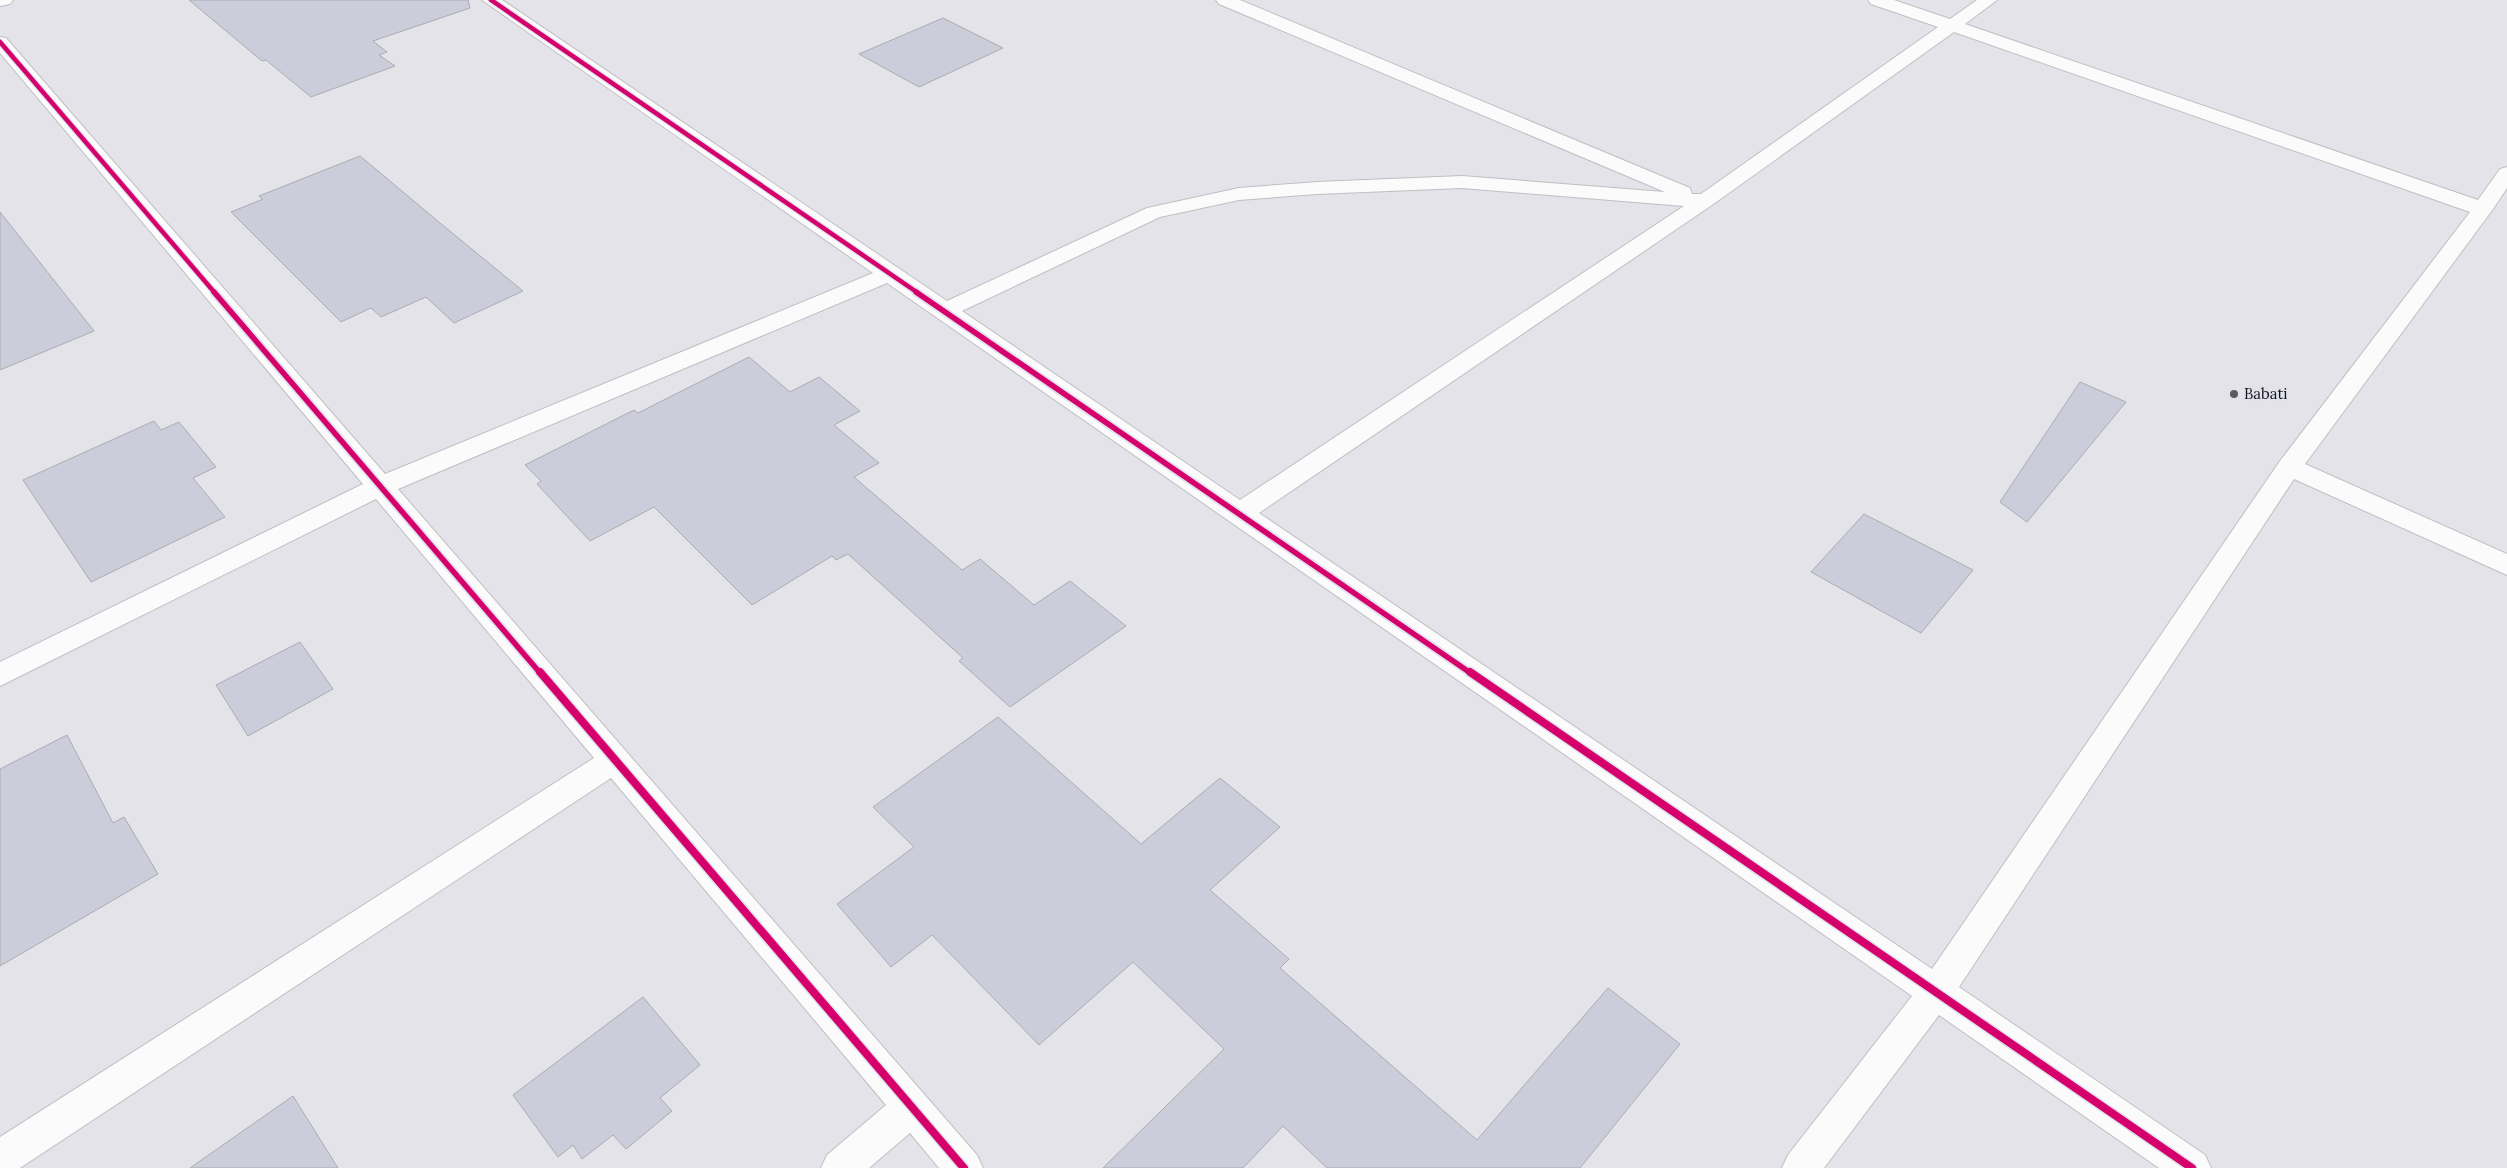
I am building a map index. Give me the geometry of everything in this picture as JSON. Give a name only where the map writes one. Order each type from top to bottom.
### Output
[{"type":"street","points":[[0,1],[4,0]]},
{"type":"street","points":[[491,0],[2192,1168]]},
{"type":"street","points":[[1225,0],[1705,201]]},
{"type":"street","points":[[1877,0],[2483,209]]},
{"type":"street","points":[[1239,514],[1705,201],[1988,0]]},
{"type":"street","points":[[0,42],[964,1168]]},
{"type":"street","points":[[1801,1168],[1936,992],[2289,467],[2483,209],[2507,173]]},
{"type":"street","points":[[944,311],[1154,212],[1239,194],[1317,188],[1462,182],[1705,201]]},
{"type":"street","points":[[0,675],[380,486],[890,274]]},
{"type":"street","points":[[2289,467],[2507,565]]},
{"type":"street","points":[[0,1159],[615,760]]},
{"type":"street","points":[[840,1168],[912,1107]]},
{"type":"building","points":[[189,0],[468,0],[470,8],[373,41],[387,52],[379,55],[395,66],[311,97],[266,60],[262,61]]},
{"type":"building","points":[[943,18],[1003,48],[919,87],[859,54]]},
{"type":"building","points":[[360,156],[523,291],[454,323],[426,297],[381,317],[371,308],[341,322],[231,212],[263,199],[259,196]]},
{"type":"building","points":[[0,212],[94,331],[0,370]]},
{"type":"building","points":[[749,357],[790,392],[819,377],[860,411],[834,425],[879,463],[854,477],[962,570],[980,559],[1034,605],[1070,581],[1126,626],[1010,707],[959,661],[963,658],[848,554],[836,560],[832,556],[752,605],[654,507],[590,541],[537,484],[541,481],[525,465],[634,410],[638,413]]},
{"type":"building","points":[[2080,382],[2126,402],[2027,522],[2000,502]]},
{"type":"building","points":[[154,421],[161,430],[179,422],[216,467],[193,478],[225,517],[91,582],[23,480]]},
{"type":"building","points":[[1864,514],[1973,570],[1921,633],[1811,572]]},
{"type":"building","points":[[300,642],[333,689],[248,736],[216,685]]},
{"type":"building","points":[[998,717],[1141,844],[1220,778],[1280,827],[1210,890],[1289,959],[1280,968],[1477,1140],[1608,988],[1680,1044],[1580,1168],[1327,1168],[1283,1126],[1243,1168],[1103,1168],[1224,1049],[1133,962],[1039,1045],[932,935],[891,967],[837,904],[914,847],[873,807]]},
{"type":"building","points":[[67,735],[113,823],[124,817],[158,874],[0,966],[0,769]]},
{"type":"building","points":[[643,997],[700,1065],[660,1098],[672,1111],[626,1149],[613,1135],[582,1159],[573,1145],[558,1157],[513,1095]]},
{"type":"building","points":[[293,1096],[338,1168],[190,1168]]},
{"type":"cycle path","points":[[491,0],[2192,1168]]},
{"type":"cycle path","points":[[0,42],[964,1168]]},
{"type":"place","name":"Babati","points":[[2234,394]]}]
